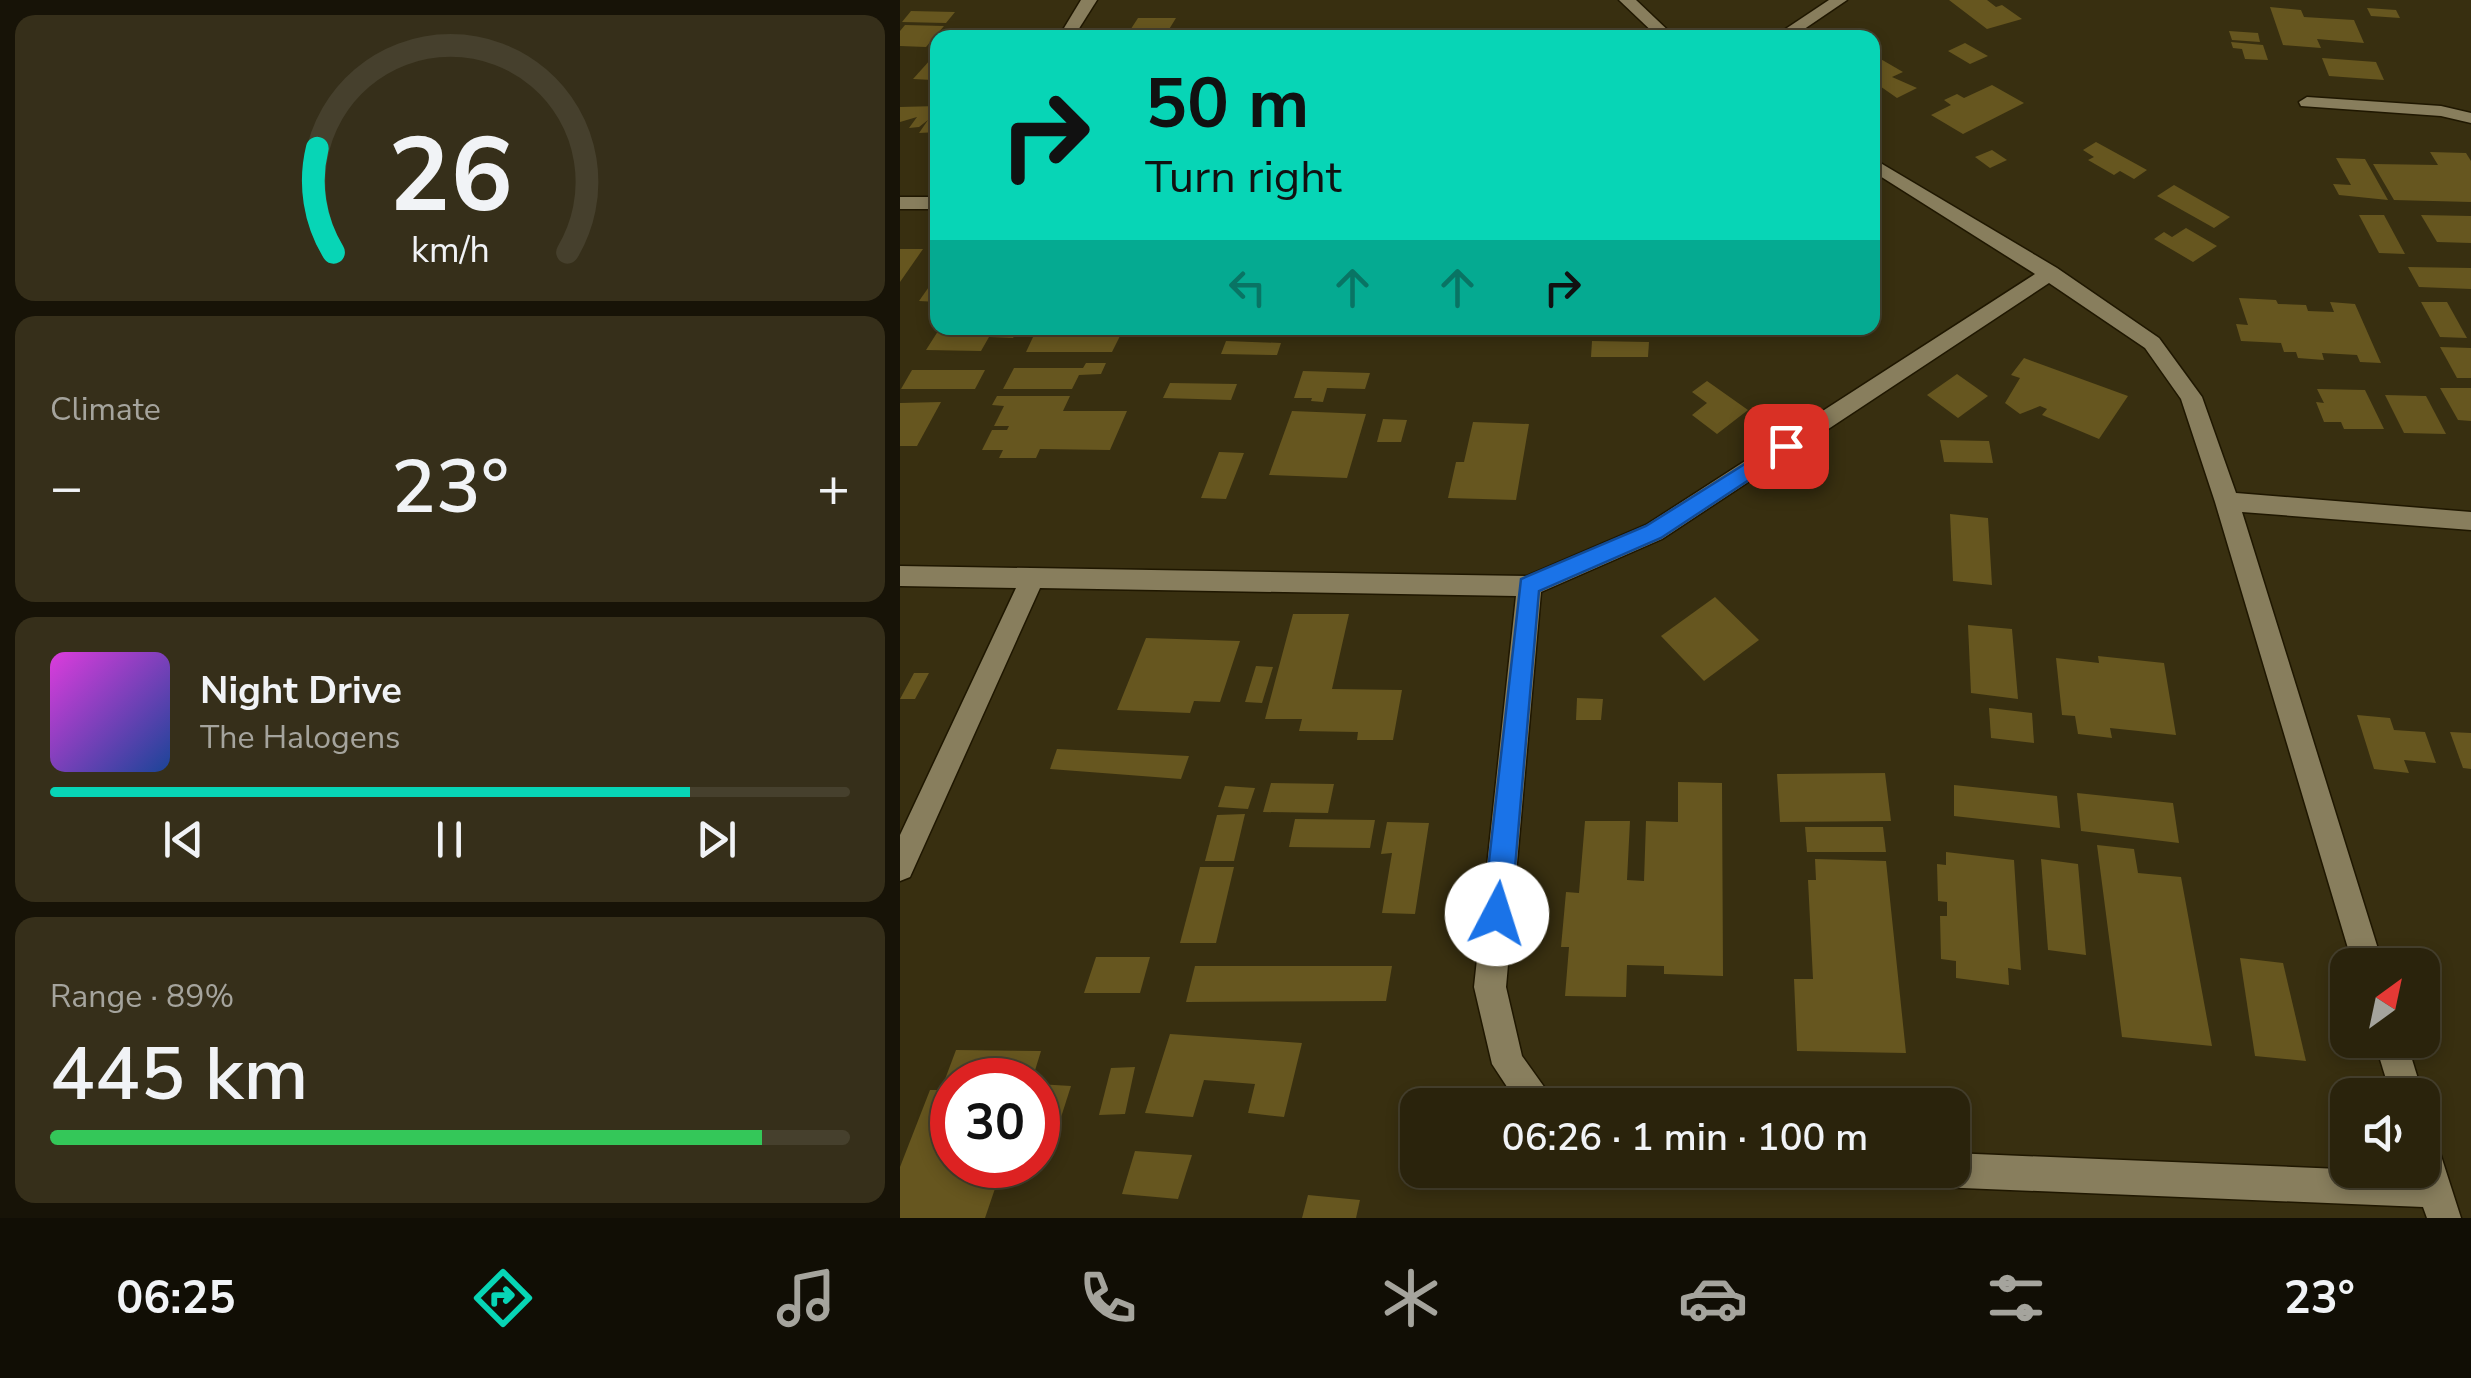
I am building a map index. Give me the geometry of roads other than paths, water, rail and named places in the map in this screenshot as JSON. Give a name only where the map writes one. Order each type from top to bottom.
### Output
[{"type":"street","points":[[1070,30],[1089,0]]},
{"type":"street","points":[[1627,0],[1661,30]]},
{"type":"street","points":[[1792,30],[1839,0]]},
{"type":"street","points":[[2306,102],[2442,111],[2471,118]]},
{"type":"street","points":[[1880,168],[2050,273],[2152,343],[2191,397],[2227,502],[2363,948]]},
{"type":"street","points":[[900,203],[930,203]]},
{"type":"street","points":[[900,576],[1529,586],[1654,532],[2050,273]]},
{"type":"street","points":[[2227,502],[2471,521]]},
{"type":"street","points":[[900,867],[1032,580]]},
{"type":"street","points":[[1527,1088],[1508,1064],[1490,988],[1529,586]]},
{"type":"street","points":[[1970,1172],[2440,1204]]}]
